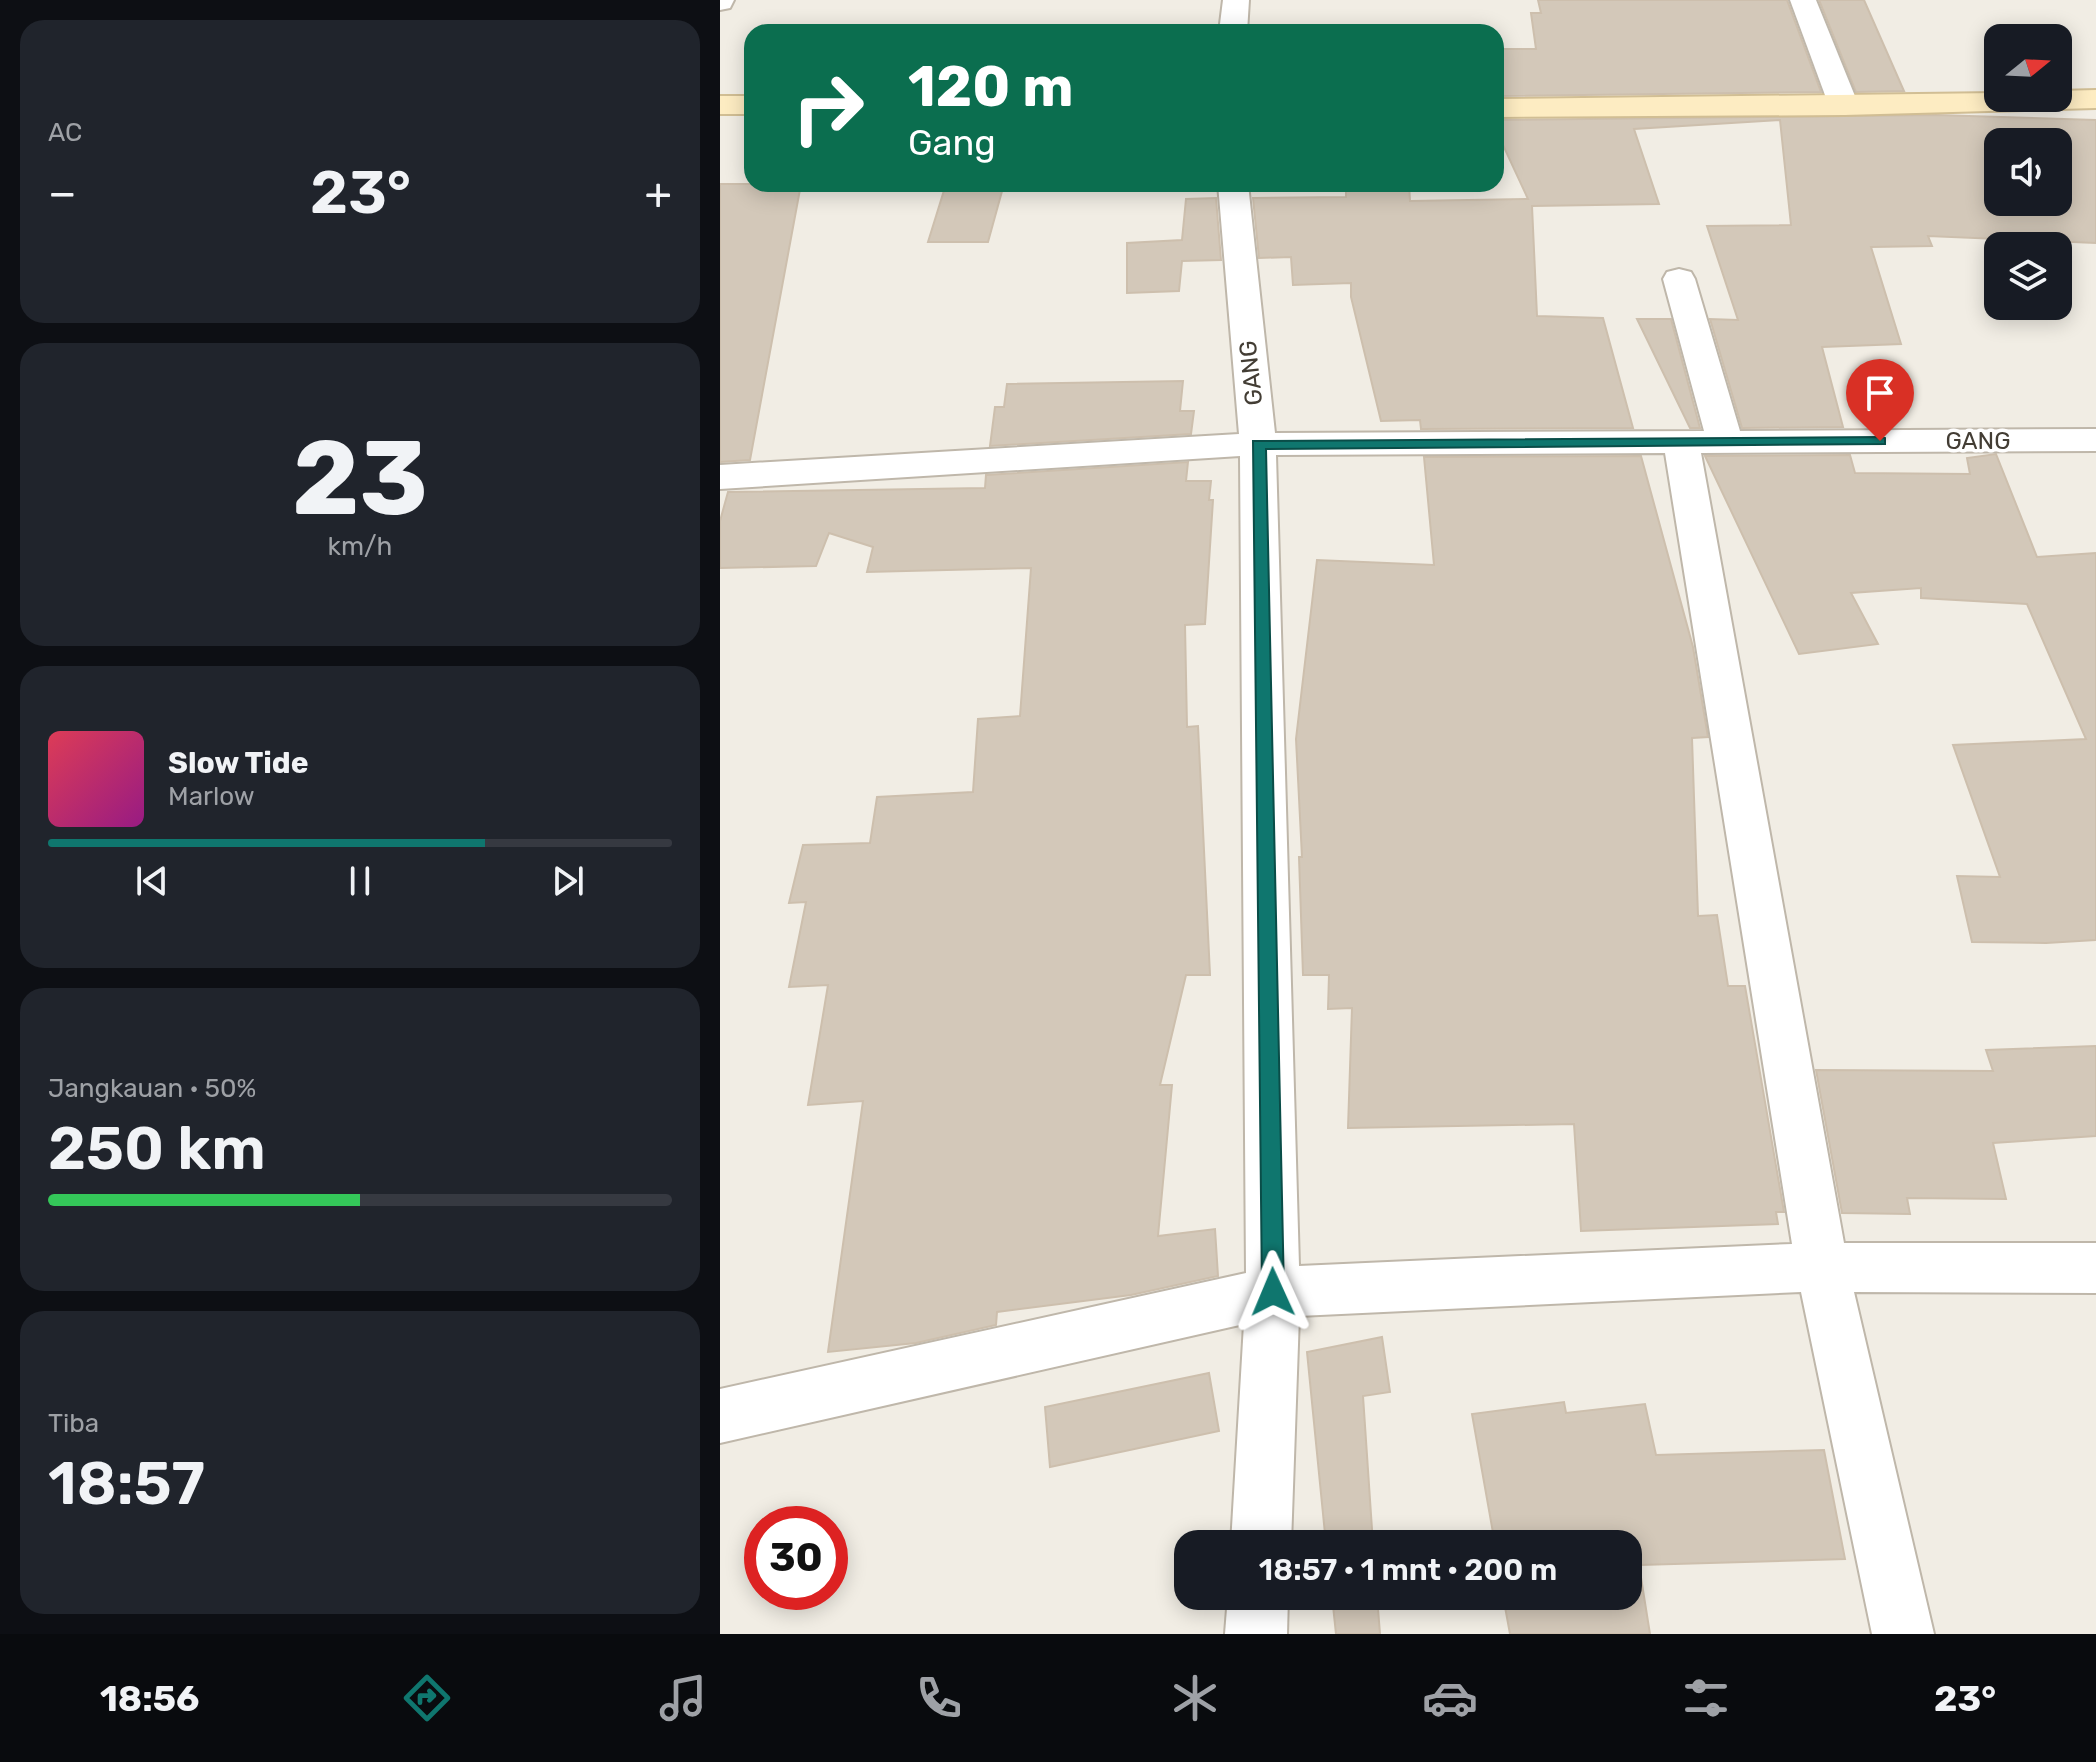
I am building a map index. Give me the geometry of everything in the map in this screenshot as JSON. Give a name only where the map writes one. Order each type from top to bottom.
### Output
[{"type":"main road","points":[[1504,108],[1844,106],[2096,99]]},
{"type":"main road","points":[[720,105],[744,105]]},
{"type":"street","points":[[1234,24],[1236,0]]},
{"type":"street","points":[[1803,0],[1844,106]]},
{"type":"street","name":"GANG","points":[[1234,192],[1258,444],[2096,440]]},
{"type":"street","points":[[1679,279],[1822,1267],[1903,1634]]},
{"type":"street","points":[[720,477],[1258,444],[1273,1292],[1262,1530]]},
{"type":"street","points":[[720,1416],[1273,1292],[1822,1267],[2096,1268]]},
{"type":"street","points":[[1256,1634],[1257,1610]]},
{"type":"building","points":[[1538,0],[1787,0],[1821,92],[1504,96],[1504,49],[1536,49],[1531,13],[1541,13]]},
{"type":"building","points":[[1819,0],[1864,0],[1904,91],[1856,92]]},
{"type":"building","points":[[1936,115],[2096,120],[2096,243],[2072,242],[2072,232],[1984,232],[1984,238],[1928,236],[1932,246],[1871,247],[1901,344],[1822,347],[1843,427],[1742,428],[1710,319],[1738,320],[1707,226],[1791,225],[1780,120],[1634,129],[1659,204],[1532,206],[1537,316],[1603,318],[1633,428],[1421,429],[1420,420],[1381,421],[1351,297],[1351,283],[1293,285],[1291,257],[1259,258],[1253,198],[1346,197],[1346,192],[1409,192],[1410,201],[1528,199],[1504,147],[1504,120]]},
{"type":"building","points":[[720,184],[744,184],[744,192],[800,192],[750,460],[720,462]]},
{"type":"building","points":[[944,192],[1002,192],[988,242],[928,242]]},
{"type":"building","points":[[1216,198],[1221,260],[1182,261],[1179,291],[1127,293],[1127,243],[1182,240],[1186,199]]},
{"type":"building","points":[[1637,319],[1671,319],[1700,428],[1690,428]]},
{"type":"building","points":[[1183,381],[1180,411],[1194,411],[1191,434],[990,446],[995,407],[1004,407],[1007,384]]},
{"type":"building","points":[[1996,454],[2037,557],[2096,553],[2096,940],[1972,942],[1957,876],[2000,877],[1953,745],[2086,739],[2027,604],[1921,598],[1921,588],[1851,593],[1878,644],[1799,654],[1705,456],[1850,455],[1855,473],[1970,474],[1967,458]]},
{"type":"building","points":[[1641,456],[1693,647],[1708,737],[1692,738],[1698,916],[1717,915],[1728,986],[1745,986],[1784,1212],[1776,1212],[1778,1224],[1581,1231],[1574,1124],[1348,1128],[1352,1008],[1328,1009],[1329,975],[1303,975],[1299,857],[1302,857],[1296,739],[1317,560],[1434,565],[1424,457]]},
{"type":"building","points":[[1188,462],[1186,481],[1211,481],[1209,500],[1213,500],[1205,624],[1185,625],[1187,727],[1198,726],[1210,975],[1186,975],[1160,1085],[1172,1085],[1158,1236],[1215,1229],[1218,1276],[1131,1295],[997,1312],[996,1325],[916,1343],[828,1352],[863,1101],[808,1105],[828,985],[789,987],[806,902],[789,903],[803,845],[870,843],[877,797],[973,792],[978,719],[1020,716],[1031,568],[867,572],[873,547],[829,533],[816,566],[720,568],[720,521],[728,492],[985,488],[986,475]]},
{"type":"building","points":[[2096,1046],[2096,1136],[1993,1143],[2006,1199],[1907,1198],[1910,1214],[1842,1213],[1816,1070],[1993,1071],[1986,1050]]},
{"type":"building","points":[[1382,1337],[1390,1392],[1363,1396],[1372,1530],[1325,1530],[1307,1352]]},
{"type":"building","points":[[1209,1373],[1219,1431],[1050,1467],[1045,1407]]},
{"type":"building","points":[[1564,1402],[1566,1413],[1645,1404],[1656,1455],[1824,1450],[1845,1559],[1642,1565],[1642,1530],[1493,1530],[1472,1414]]},
{"type":"building","points":[[1642,1584],[1650,1634],[1510,1634],[1506,1610],[1642,1610]]},
{"type":"building","points":[[1333,1610],[1378,1610],[1380,1634],[1336,1634]]},
{"type":"route","points":[[1273,1292],[1258,444],[1880,441]]}]
